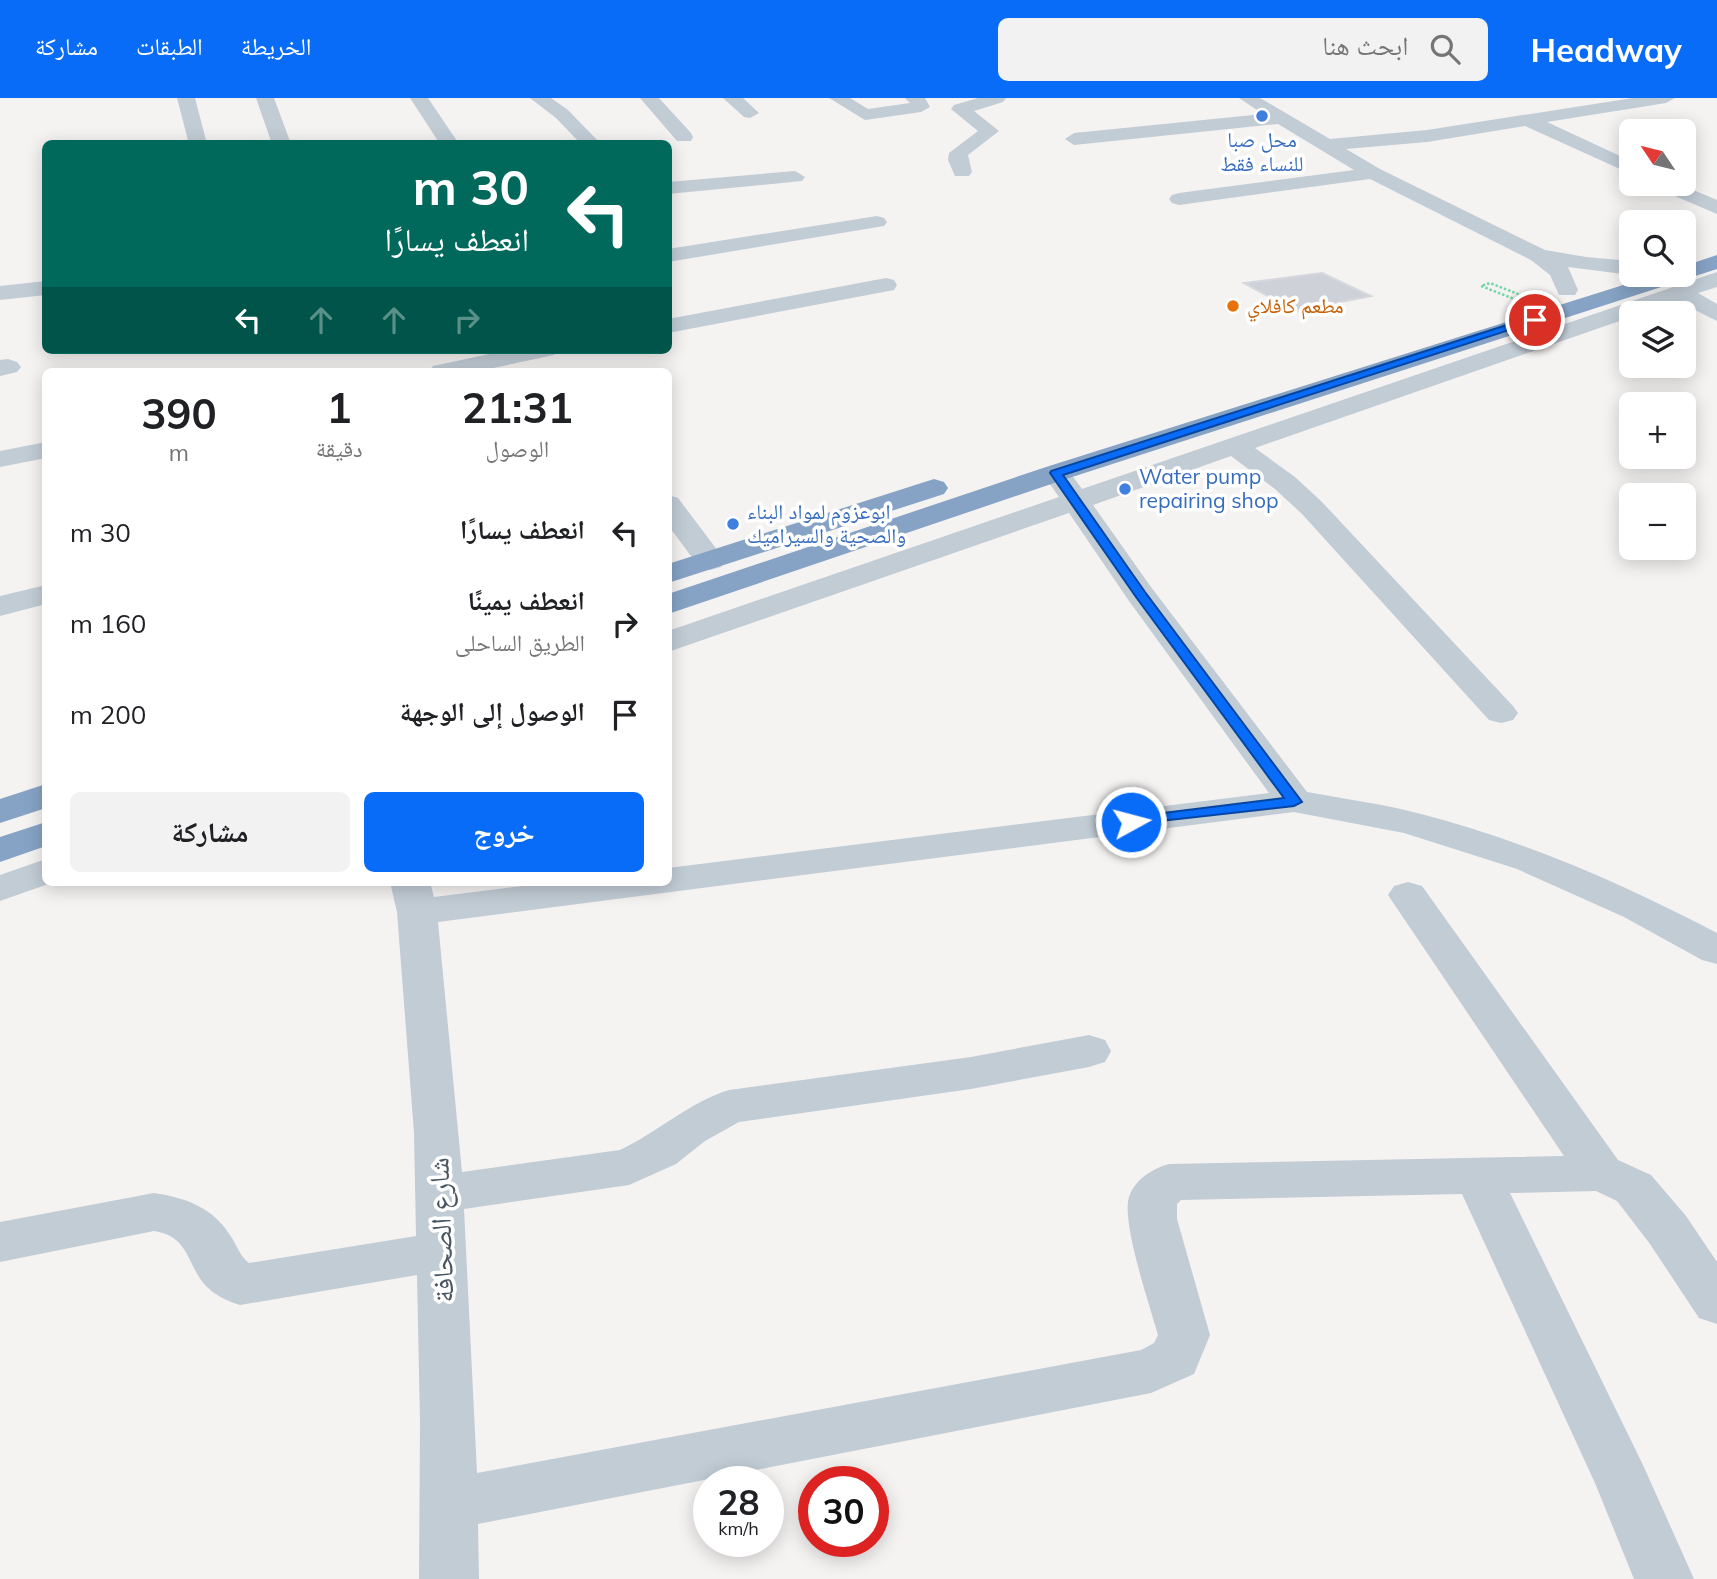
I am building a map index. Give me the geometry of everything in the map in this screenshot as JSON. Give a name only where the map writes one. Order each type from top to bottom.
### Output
[{"type":"highway","points":[[1696,250],[1717,244]]},
{"type":"highway","points":[[1696,272],[1717,262]]},
{"type":"highway","points":[[672,573],[883,503],[1059,452],[1514,296],[1567,290],[1619,273]]},
{"type":"highway","points":[[672,604],[1056,473],[1657,287]]},
{"type":"highway","points":[[0,812],[42,796]]},
{"type":"highway","points":[[0,850],[42,834]]},
{"type":"street","points":[[186,98],[197,140]]},
{"type":"street","points":[[265,98],[281,140]]},
{"type":"street","points":[[419,98],[447,140]]},
{"type":"street","points":[[539,98],[562,114],[588,140]]},
{"type":"street","points":[[649,98],[684,137]]},
{"type":"street","points":[[732,98],[750,113]]},
{"type":"street","points":[[838,98],[859,113],[874,115],[921,107],[921,103],[914,98]]},
{"type":"street","points":[[962,172],[959,153],[990,131],[960,109],[997,98]]},
{"type":"street","points":[[1248,98],[1373,173],[1539,255],[1560,272],[1567,290]]},
{"type":"street","points":[[1326,145],[1427,136],[1666,98]]},
{"type":"street","points":[[1074,139],[1281,118]]},
{"type":"street","points":[[1527,120],[1619,162]]},
{"type":"street","points":[[1179,199],[1373,173]]},
{"type":"street","points":[[672,188],[795,177]]},
{"type":"street","points":[[1690,196],[1717,208]]},
{"type":"street","points":[[672,255],[877,222]]},
{"type":"street","points":[[1539,255],[1619,268]]},
{"type":"street","points":[[1696,280],[1717,279]]},
{"type":"street","points":[[672,325],[886,285]]},
{"type":"street","points":[[672,641],[1234,445],[1661,287]]},
{"type":"street","points":[[1688,287],[1717,314]]},
{"type":"street","points":[[0,293],[42,288]]},
{"type":"street","points":[[457,368],[525,354]]},
{"type":"street","points":[[1234,445],[1285,483],[1312,508],[1501,713]]},
{"type":"street","points":[[0,459],[42,451]]},
{"type":"street","points":[[1056,473],[1140,594],[1294,802]]},
{"type":"street","points":[[672,509],[710,561]]},
{"type":"street","points":[[0,606],[42,595]]},
{"type":"street","points":[[672,880],[1294,802],[1411,822],[1531,861],[1638,908],[1717,950]]},
{"type":"street","points":[[0,889],[42,873]]},
{"type":"street","points":[[413,897],[590,886]]},
{"type":"street","points":[[1408,895],[1601,1172]]},
{"type":"street","name":"شارع الصحافة","points":[[413,897],[437,1133],[449,1579]]},
{"type":"street","points":[[439,1194],[629,1167],[659,1152],[688,1129],[729,1107],[971,1073],[1089,1051]]},
{"type":"street","points":[[449,1504],[1151,1371],[1175,1358],[1184,1335],[1152,1219],[1153,1198],[1169,1182],[1478,1177],[1601,1172],[1634,1188],[1668,1230],[1717,1303]]},
{"type":"street","points":[[1478,1177],[1623,1483],[1664,1579]]},
{"type":"street","points":[[0,1241],[154,1212],[175,1215],[191,1224],[212,1248],[222,1270],[240,1285],[442,1251]]},
{"type":"path","points":[[1490,282],[1514,296],[1481,286],[1490,282]]},
{"type":"building","points":[[1322,273],[1371,296],[1295,311],[1244,283]]},
{"type":"place","name":"محل صبا للنساء فقط","points":[[1262,116]]},
{"type":"place","name":"مطعم كافلاي","points":[[1233,306]]},
{"type":"place","name":"Water pump repairing shop","points":[[1125,489]]},
{"type":"place","name":"ابوعزوم لمواد البناء والصحية والسيراميك","points":[[733,524]]},
{"type":"route","points":[[1131,822],[1294,802],[1140,594],[1056,473],[1535,320]]}]
